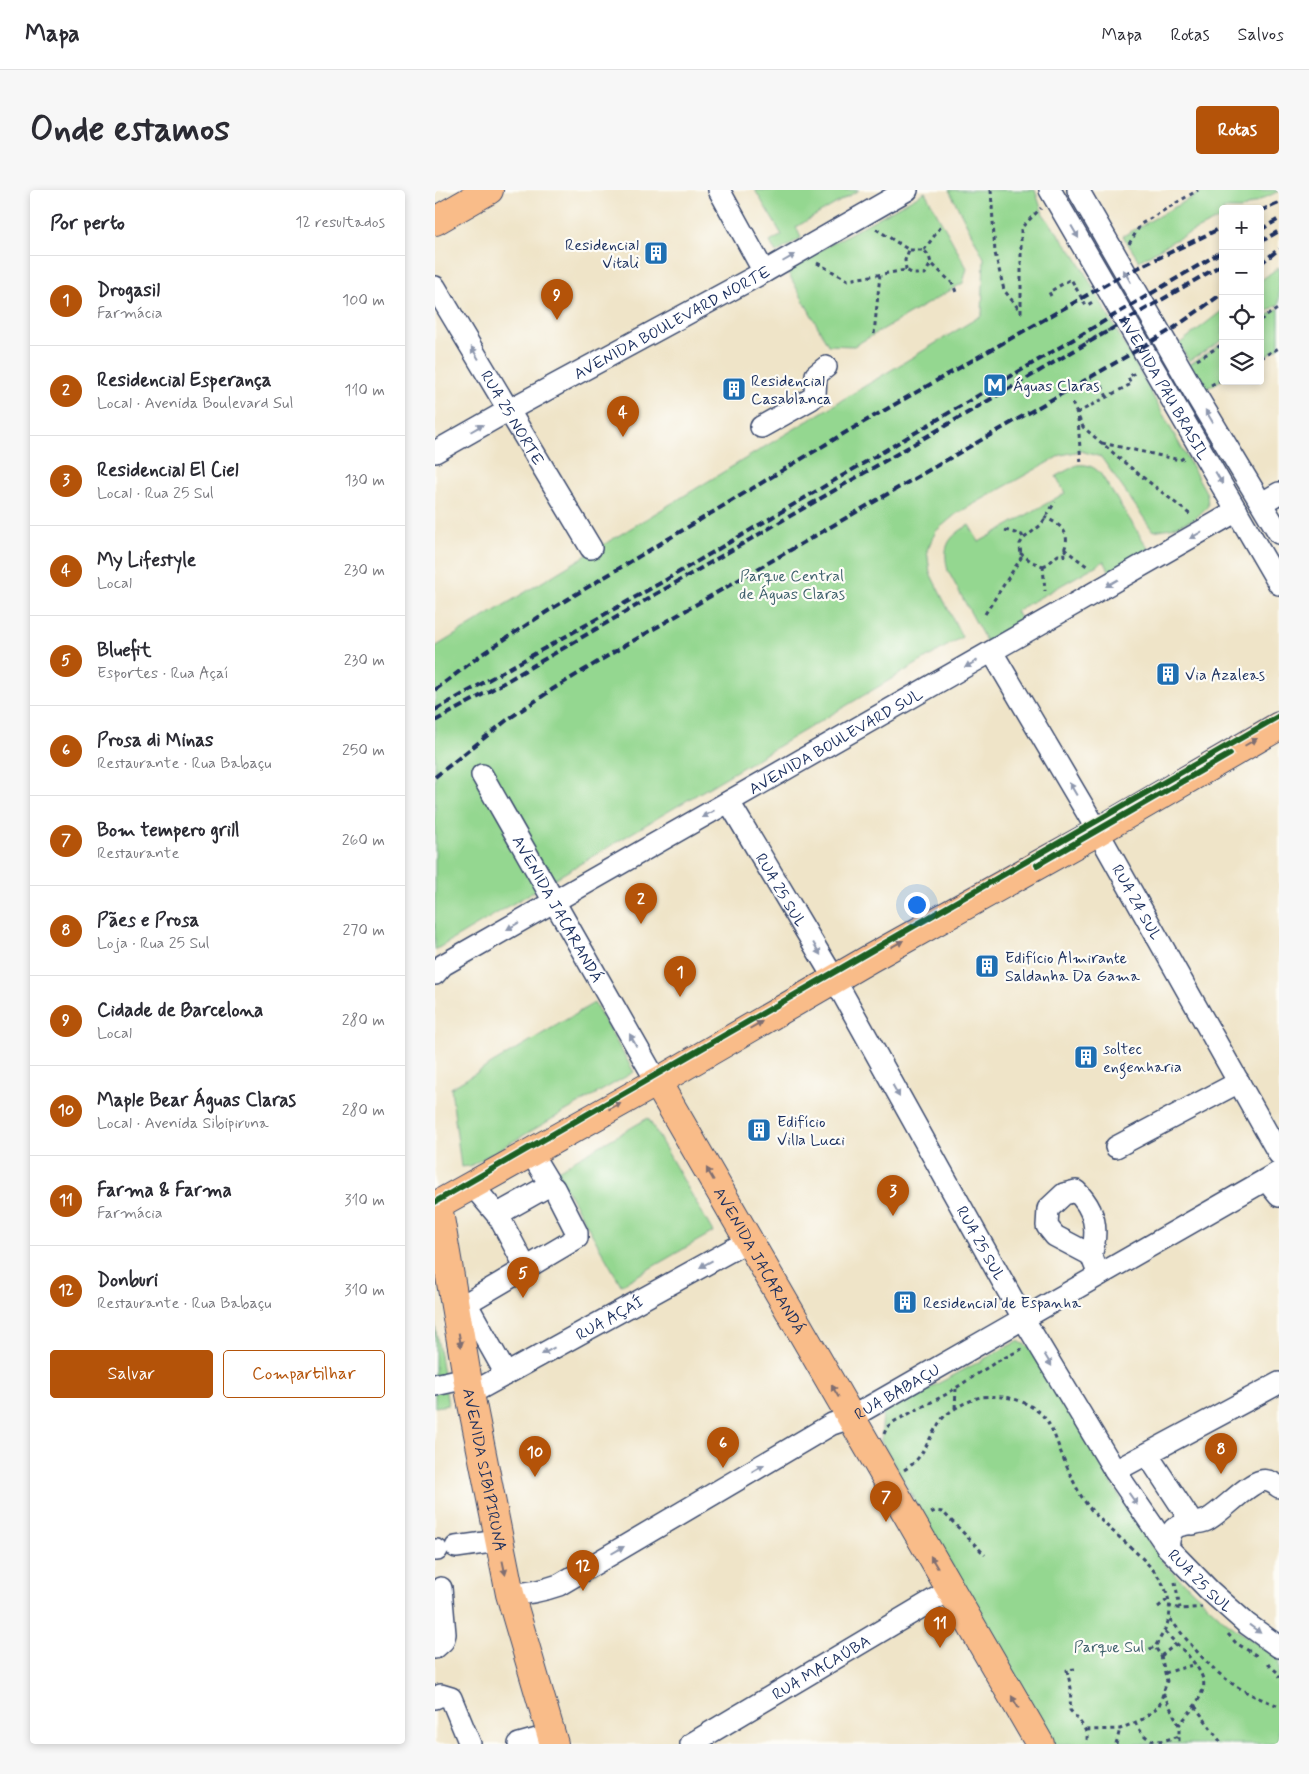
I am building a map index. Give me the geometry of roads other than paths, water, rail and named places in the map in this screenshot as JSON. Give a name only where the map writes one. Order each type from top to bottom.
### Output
[{"type":"main road","points":[[435,221],[489,190]]},
{"type":"main road","points":[[436,1201],[473,1186],[871,958],[1097,832],[1279,726]]},
{"type":"main road","name":"AVENIDA JACARANDÁ","points":[[657,1082],[1040,1744]]},
{"type":"main road","name":"AVENIDA SIBIPIRUNA","points":[[436,1201],[461,1306],[468,1386],[498,1541],[510,1594],[552,1739]]},
{"type":"street","points":[[719,190],[764,272]]},
{"type":"street","name":"AVENIDA BOULEVARD NORTE","points":[[435,452],[764,272],[907,190]]},
{"type":"street","name":"AVENIDA PAU BRASIL","points":[[1078,190],[1181,370],[1270,498],[1279,533]]},
{"type":"street","name":"AVENIDA PAU BRASIL","points":[[1052,193],[1279,584]]},
{"type":"street","name":"RUA 25 NORTE","points":[[435,287],[591,548]]},
{"type":"street","points":[[761,428],[811,399],[815,395],[816,375],[825,367]]},
{"type":"street","name":"AVENIDA BOULEVARD SUL","points":[[435,974],[443,965],[1237,512]]},
{"type":"street","name":"RUA 24 SUL","points":[[992,652],[1097,832],[1279,1154]]},
{"type":"street","name":"AVENIDA JACARANDÁ","points":[[482,775],[657,1082]]},
{"type":"street","name":"RUA 25 SUL","points":[[729,802],[835,980],[1023,1318],[1115,1472],[1168,1548],[1210,1591],[1247,1624],[1279,1647]]},
{"type":"street","points":[[1116,1147],[1239,1082]]},
{"type":"street","points":[[506,1374],[461,1306],[577,1238],[577,1233],[554,1188],[531,1153]]},
{"type":"street","name":"RUA BABAÇU","points":[[510,1594],[526,1594],[559,1585],[832,1424],[850,1418],[1099,1275],[1275,1183]]},
{"type":"street","points":[[473,1186],[499,1217],[526,1268]]},
{"type":"street","points":[[499,1217],[507,1209],[551,1186]]},
{"type":"street","name":"RUA AÇAÍ","points":[[435,1386],[468,1386],[506,1374],[748,1241]]},
{"type":"street","points":[[1091,1255],[1099,1275]]},
{"type":"street","points":[[1115,1472],[1279,1383]]},
{"type":"street","points":[[1147,1454],[1187,1516]]},
{"type":"street","points":[[1153,1526],[1187,1516],[1207,1520],[1261,1480],[1272,1482],[1279,1487]]},
{"type":"street","points":[[1168,1548],[1170,1536],[1174,1529],[1183,1524],[1187,1516]]},
{"type":"street","points":[[443,1549],[498,1541]]},
{"type":"street","points":[[435,1648],[443,1641],[445,1634],[441,1588]]},
{"type":"street","name":"RUA MACAÚBA","points":[[691,1744],[950,1590]]},
{"type":"street","points":[[435,1698],[441,1695],[451,1698],[470,1744]]},
{"type":"street","points":[[519,1744],[552,1739]]},
{"type":"railway","points":[[1264,209],[1279,203]]},
{"type":"railway","points":[[1264,228],[1279,219]]},
{"type":"railway","points":[[435,690],[482,654],[548,611],[848,431],[1119,277],[1219,229]]},
{"type":"railway","points":[[1264,240],[1279,231]]},
{"type":"railway","points":[[1264,261],[1279,249]]},
{"type":"railway","points":[[435,710],[664,581],[1219,253]]},
{"type":"railway","points":[[435,721],[1219,266]]},
{"type":"railway","points":[[435,777],[507,720],[553,689],[624,646],[1134,352],[1174,328],[1220,295]]},
{"type":"place","name":"Residencial Vitali","points":[[656,253]]},
{"type":"place","name":"Cidade de Barcelona","points":[[557,320]]},
{"type":"place","name":"Águas Claras","points":[[995,385]]},
{"type":"place","name":"Residencial Casablanca","points":[[734,389]]},
{"type":"place","name":"My Lifestyle","points":[[623,437]]},
{"type":"place","name":"Via Azaleas","points":[[1168,674]]},
{"type":"place","name":"Residencial Esperança","points":[[641,924]]},
{"type":"place","name":"Edifício Almirante Saldanha Da Gama","points":[[987,966]]},
{"type":"place","name":"Drogasil","points":[[680,997]]},
{"type":"place","name":"soltec engenharia","points":[[1086,1057]]},
{"type":"place","name":"Edifício Villa Lucci","points":[[759,1130]]},
{"type":"place","name":"Residencial El Ciel","points":[[893,1216]]},
{"type":"place","name":"Bluefit","points":[[523,1298]]},
{"type":"place","name":"Residencial de Espanha","points":[[905,1302]]},
{"type":"place","name":"Prosa di Minas","points":[[723,1468]]},
{"type":"place","name":"Pães e Prosa","points":[[1221,1474]]},
{"type":"place","name":"Maple Bear Águas Claras","points":[[535,1477]]},
{"type":"place","name":"Bom tempero grill","points":[[886,1522]]},
{"type":"place","name":"Donburi","points":[[583,1591]]},
{"type":"place","name":"Farma & Farma","points":[[940,1648]]},
{"type":"park label","name":"Parque Central de Águas Claras","points":[[792,584]]},
{"type":"park label","name":"Parque Sul","points":[[1109,1646]]}]
